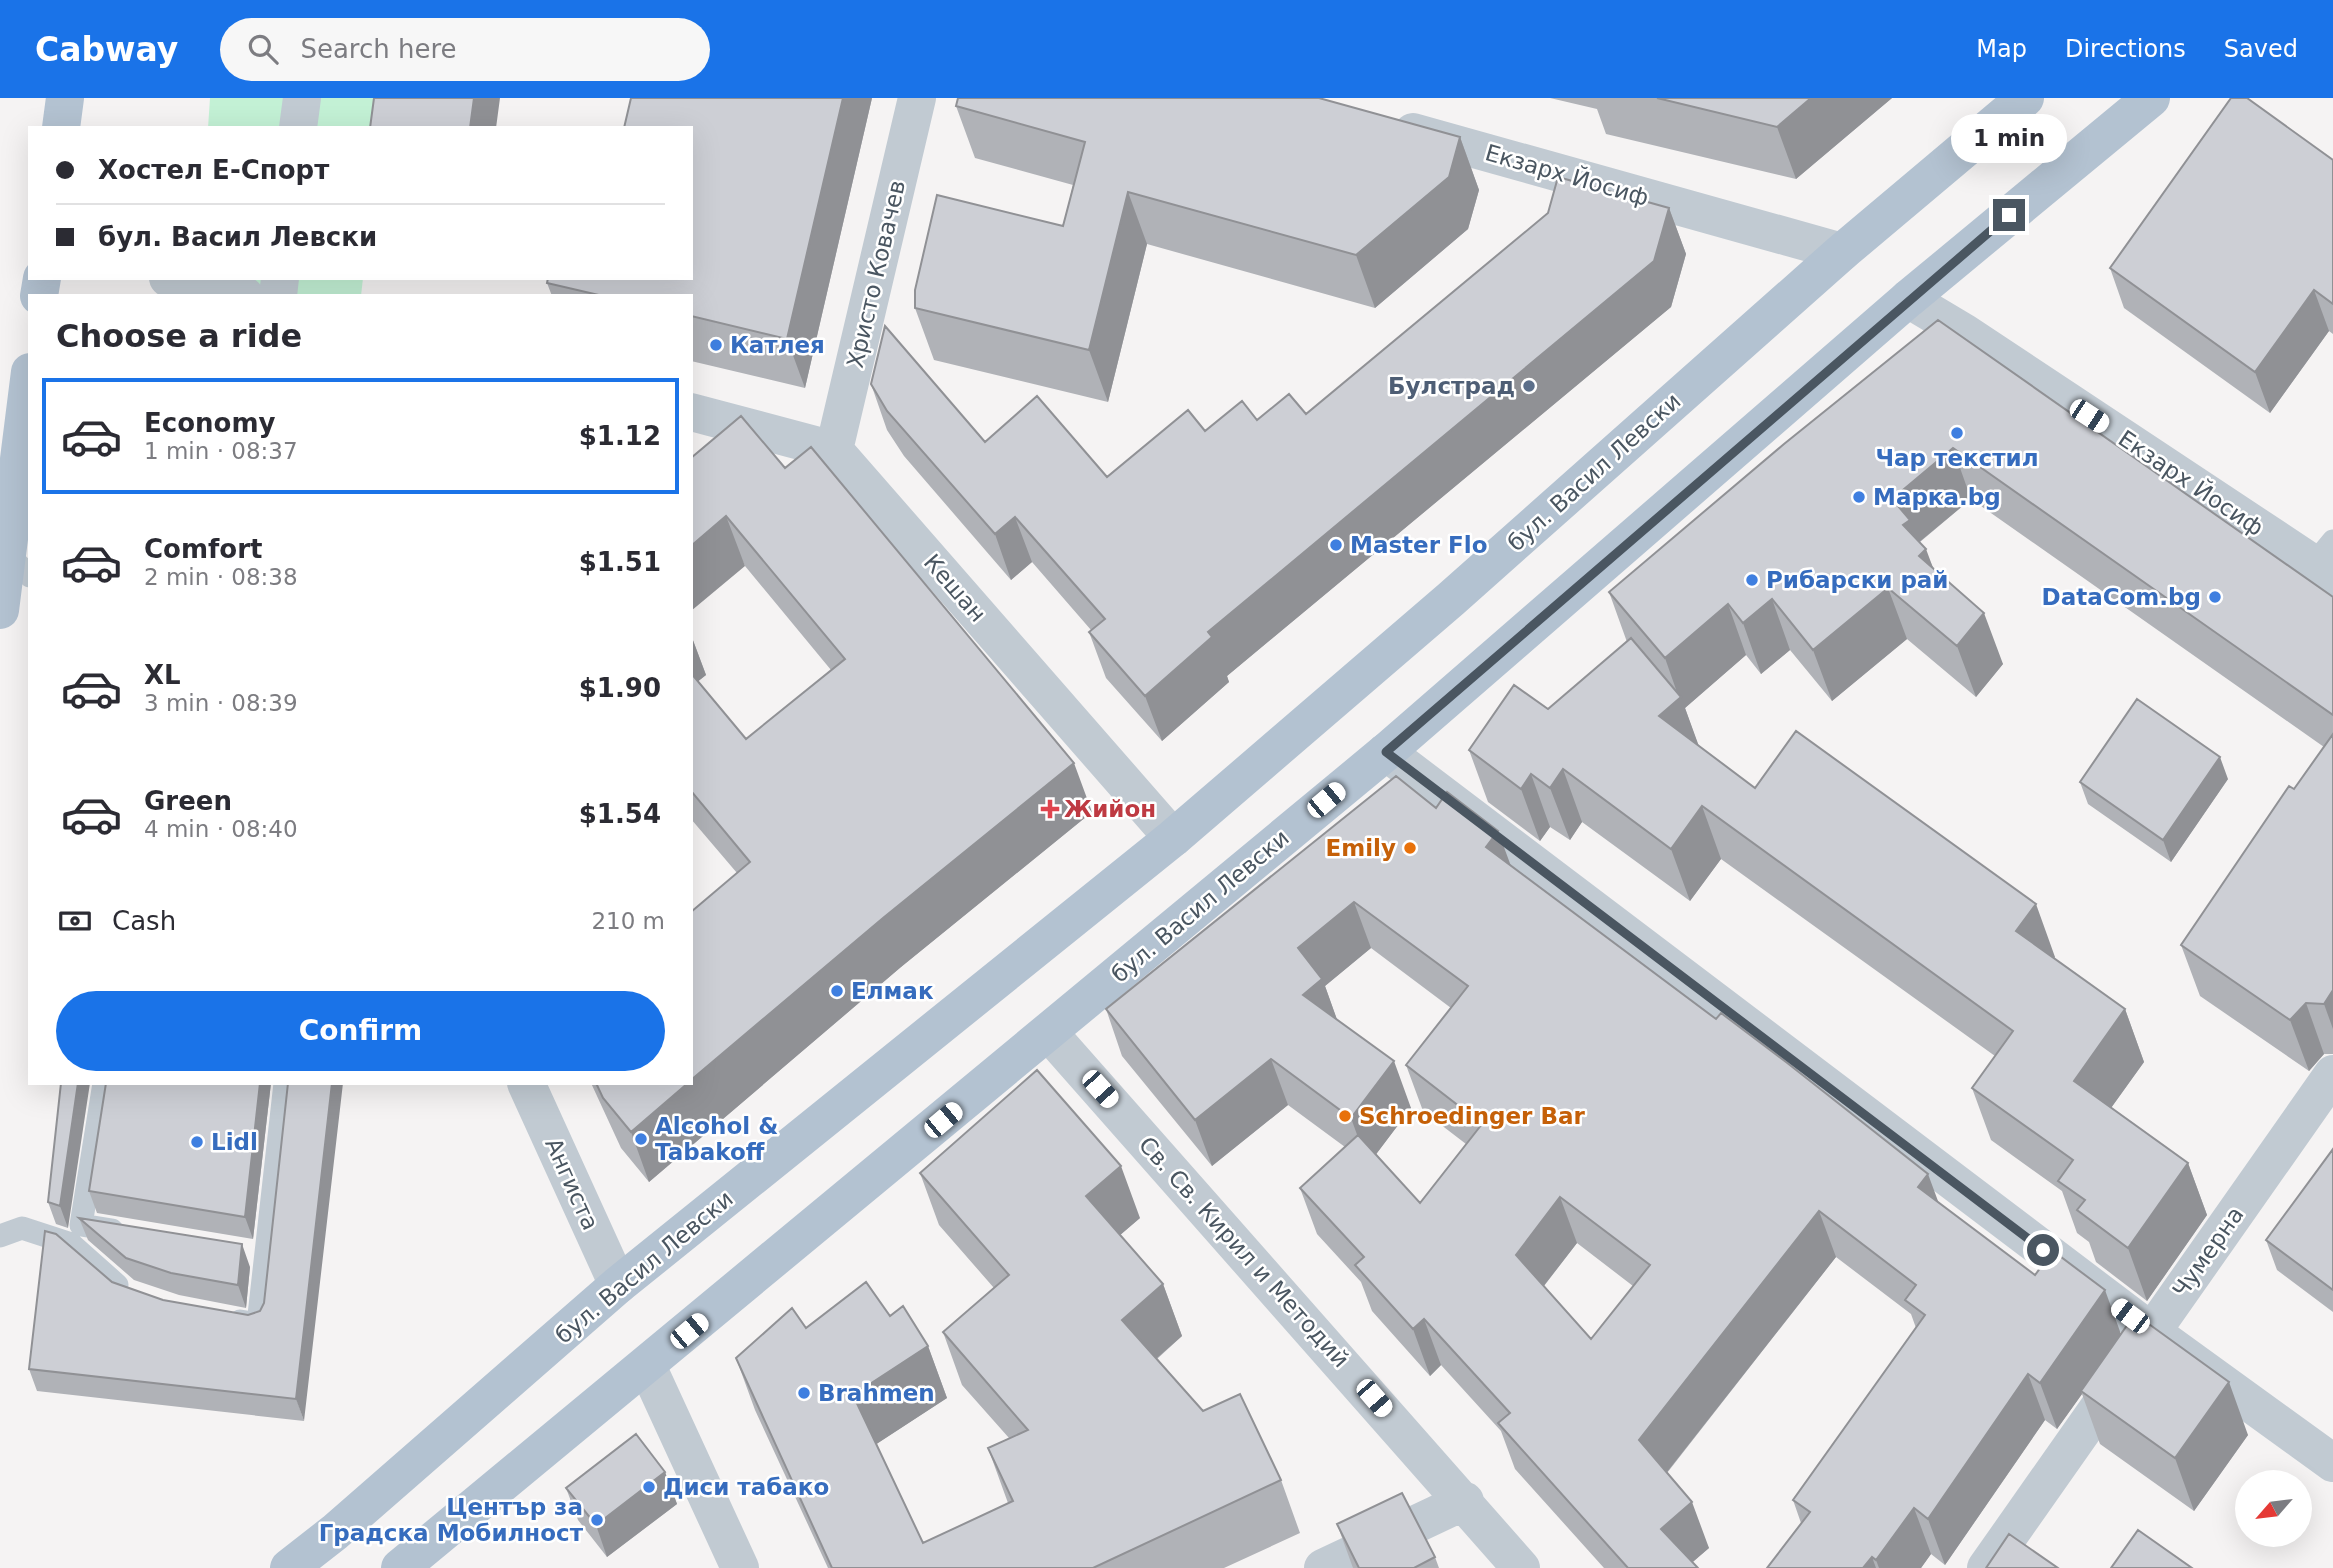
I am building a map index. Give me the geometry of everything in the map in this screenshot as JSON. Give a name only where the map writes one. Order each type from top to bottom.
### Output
[{"type":"main road","points":[[61,126],[65,98]]},
{"type":"main road","name":"бул. Васил Левски","points":[[289,1568],[335,1532],[618,1285],[1173,838],[1451,599],[1842,252],[2025,98]]},
{"type":"main road","name":"бул. Васил Левски","points":[[400,1568],[1386,752],[1908,299],[2151,98]]},
{"type":"main road","points":[[0,610],[18,565],[28,404]]},
{"type":"street","points":[[298,126],[302,98]]},
{"type":"street","name":"Христо Ковачев","points":[[834,450],[917,98]]},
{"type":"street","name":"Екзарх Йосиф","points":[[1373,121],[1842,252]]},
{"type":"street","points":[[177,280],[236,294]]},
{"type":"street","name":"Екзарх Йосиф","points":[[1908,299],[2327,560]]},
{"type":"street","points":[[693,413],[834,450]]},
{"type":"street","name":"Кешан","points":[[834,450],[1173,838]]},
{"type":"street","points":[[1386,752],[2152,1332],[2333,1463]]},
{"type":"street","name":"Св. Св. Кирил и Методий","points":[[1049,1033],[1465,1501],[1521,1568]]},
{"type":"street","name":"Чумерна","points":[[1986,1568],[2333,1074]]},
{"type":"street","name":"Ангиста","points":[[527,1085],[618,1285]]},
{"type":"street","points":[[647,1366],[740,1568]]},
{"type":"street","points":[[1323,1568],[1465,1501]]},
{"type":"lane","points":[[104,1085],[81,1225],[133,1234]]},
{"type":"lane","points":[[222,1317],[258,1324],[285,1085]]},
{"type":"lane","points":[[0,1236],[22,1228],[71,1244],[110,1281],[141,1297]]},
{"type":"lane","points":[[239,1251],[265,1255]]},
{"type":"green space","points":[[210,98],[385,98],[381,126],[208,126]]},
{"type":"green space","points":[[173,280],[363,280],[361,294],[231,294]]},
{"type":"building","points":[[374,98],[474,98],[470,126],[370,126]]},
{"type":"building","points":[[631,98],[843,98],[787,339],[693,316],[693,294],[594,294],[547,283],[548,280],[693,280],[693,126],[624,126]]},
{"type":"building","points":[[958,98],[1319,98],[1460,137],[1449,177],[1356,255],[1128,192],[1089,350],[915,308],[915,290],[937,195],[1063,226],[1085,142],[956,106]]},
{"type":"building","points":[[1657,98],[1811,98],[1777,127]]},
{"type":"building","points":[[2231,98],[2247,98],[2333,160],[2333,304],[2314,290],[2255,372],[2110,268]]},
{"type":"building","points":[[1558,177],[1669,208],[1654,261],[1208,632],[1212,637],[1145,696],[1089,632],[1105,619],[1015,517],[995,534],[887,411],[871,384],[885,326],[985,442],[1037,396],[1107,477],[1188,410],[1205,431],[1242,401],[1257,420],[1289,394],[1306,414],[1548,213]]},
{"type":"building","points":[[1938,320],[2333,597],[2333,715],[1953,448],[1892,499],[1910,520],[1903,525],[1926,549],[1919,556],[1984,613],[1957,646],[1888,588],[1813,650],[1772,599],[1743,623],[1728,604],[1665,658],[1609,592],[1784,444]]},
{"type":"building","points":[[741,416],[785,468],[811,447],[1074,763],[883,918],[693,1078],[693,910],[750,862],[693,793],[693,675],[746,739],[845,659],[726,516],[693,544],[693,456]]},
{"type":"building","points":[[1631,638],[1681,697],[1659,716],[1755,788],[1796,731],[2036,904],[2016,931],[2125,1009],[2074,1081],[2188,1163],[2128,1248],[2077,1210],[2085,1200],[2058,1181],[2073,1160],[1972,1088],[2013,1031],[1702,806],[1671,849],[1563,769],[1550,788],[1531,774],[1521,789],[1469,750],[1514,685],[1548,709]]},
{"type":"building","points":[[2137,699],[2220,757],[2163,840],[2080,782]]},
{"type":"building","points":[[2333,734],[2333,990],[2324,1004],[2306,1003],[2290,1020],[2181,945],[2289,786],[2294,789]]},
{"type":"building","points":[[1396,776],[1436,808],[1447,792],[1498,831],[1486,847],[1716,1019],[1721,1013],[1786,1062],[1928,1174],[1918,1187],[2035,1275],[2053,1251],[2105,1290],[2040,1383],[2028,1374],[1928,1519],[1914,1508],[1876,1560],[1872,1557],[1863,1568],[1767,1568],[1810,1512],[1793,1500],[1925,1315],[1905,1300],[1916,1285],[1819,1211],[1639,1440],[1692,1502],[1661,1529],[1698,1568],[1628,1568],[1498,1423],[1510,1413],[1424,1319],[1413,1329],[1355,1265],[1364,1257],[1300,1188],[1358,1135],[1420,1203],[1482,1124],[1406,1065],[1468,986],[1354,902],[1298,948],[1322,979],[1303,995],[1394,1061],[1351,1118],[1271,1059],[1195,1120],[1106,1009]],"holes":[[[1560,1197],[1650,1265],[1591,1339],[1516,1255]]]},
{"type":"building","points":[[1037,1070],[1121,1166],[1086,1196],[1163,1284],[1122,1320],[1203,1411],[1240,1394],[1281,1480],[1093,1568],[832,1568],[736,1358],[792,1308],[806,1328],[866,1282],[890,1316],[903,1306],[928,1346],[853,1395],[923,1543],[1013,1501],[988,1448],[1028,1430],[943,1332],[1009,1275],[920,1173]]},
{"type":"building","points":[[61,1085],[78,1085],[60,1206],[48,1202]]},
{"type":"building","points":[[106,1085],[260,1085],[245,1217],[89,1191]]},
{"type":"building","points":[[288,1085],[332,1085],[296,1399],[29,1369],[45,1231],[56,1234],[112,1282],[163,1300],[248,1315],[260,1311],[264,1303]]},
{"type":"building","points":[[597,1085],[686,1085],[631,1132],[603,1098]]},
{"type":"building","points":[[2333,1149],[2333,1290],[2266,1240]]},
{"type":"building","points":[[79,1218],[242,1244],[238,1285],[171,1273],[126,1258]]},
{"type":"building","points":[[2135,1314],[2229,1382],[2175,1458],[2081,1391]]},
{"type":"building","points":[[636,1434],[665,1472],[596,1525],[566,1488]]},
{"type":"building","points":[[1402,1493],[1435,1557],[1414,1568],[1359,1568],[1337,1524]]},
{"type":"building","points":[[2138,1530],[2192,1568],[2111,1568]]},
{"type":"building","points":[[2009,1534],[2058,1568],[1986,1568]]},
{"type":"place","name":"Катлея","points":[[716,345]]},
{"type":"place","name":"Булстрад","points":[[1529,386]]},
{"type":"place","name":"Чар текстил","points":[[1957,433]]},
{"type":"place","name":"Марка.bg","points":[[1859,497]]},
{"type":"place","name":"Master Flo","points":[[1336,545]]},
{"type":"place","name":"Рибарски рай","points":[[1752,580]]},
{"type":"place","name":"DataCom.bg","points":[[2215,597]]},
{"type":"place","name":"Жийон","points":[[1050,809]]},
{"type":"place","name":"Emily","points":[[1410,848]]},
{"type":"place","name":"Елмак","points":[[837,991]]},
{"type":"place","name":"Schroedinger Bar","points":[[1345,1116]]},
{"type":"place","name":"Alcohol & Tabakoff","points":[[641,1139]]},
{"type":"place","name":"Lidl","points":[[197,1142]]},
{"type":"place","name":"Brahmen","points":[[804,1393]]},
{"type":"place","name":"Диси табако","points":[[649,1487]]},
{"type":"place","name":"Център за Градска Мобилност","points":[[597,1520]]},
{"type":"route","points":[[2009,215],[1908,299],[1386,752],[2043,1250]]}]
